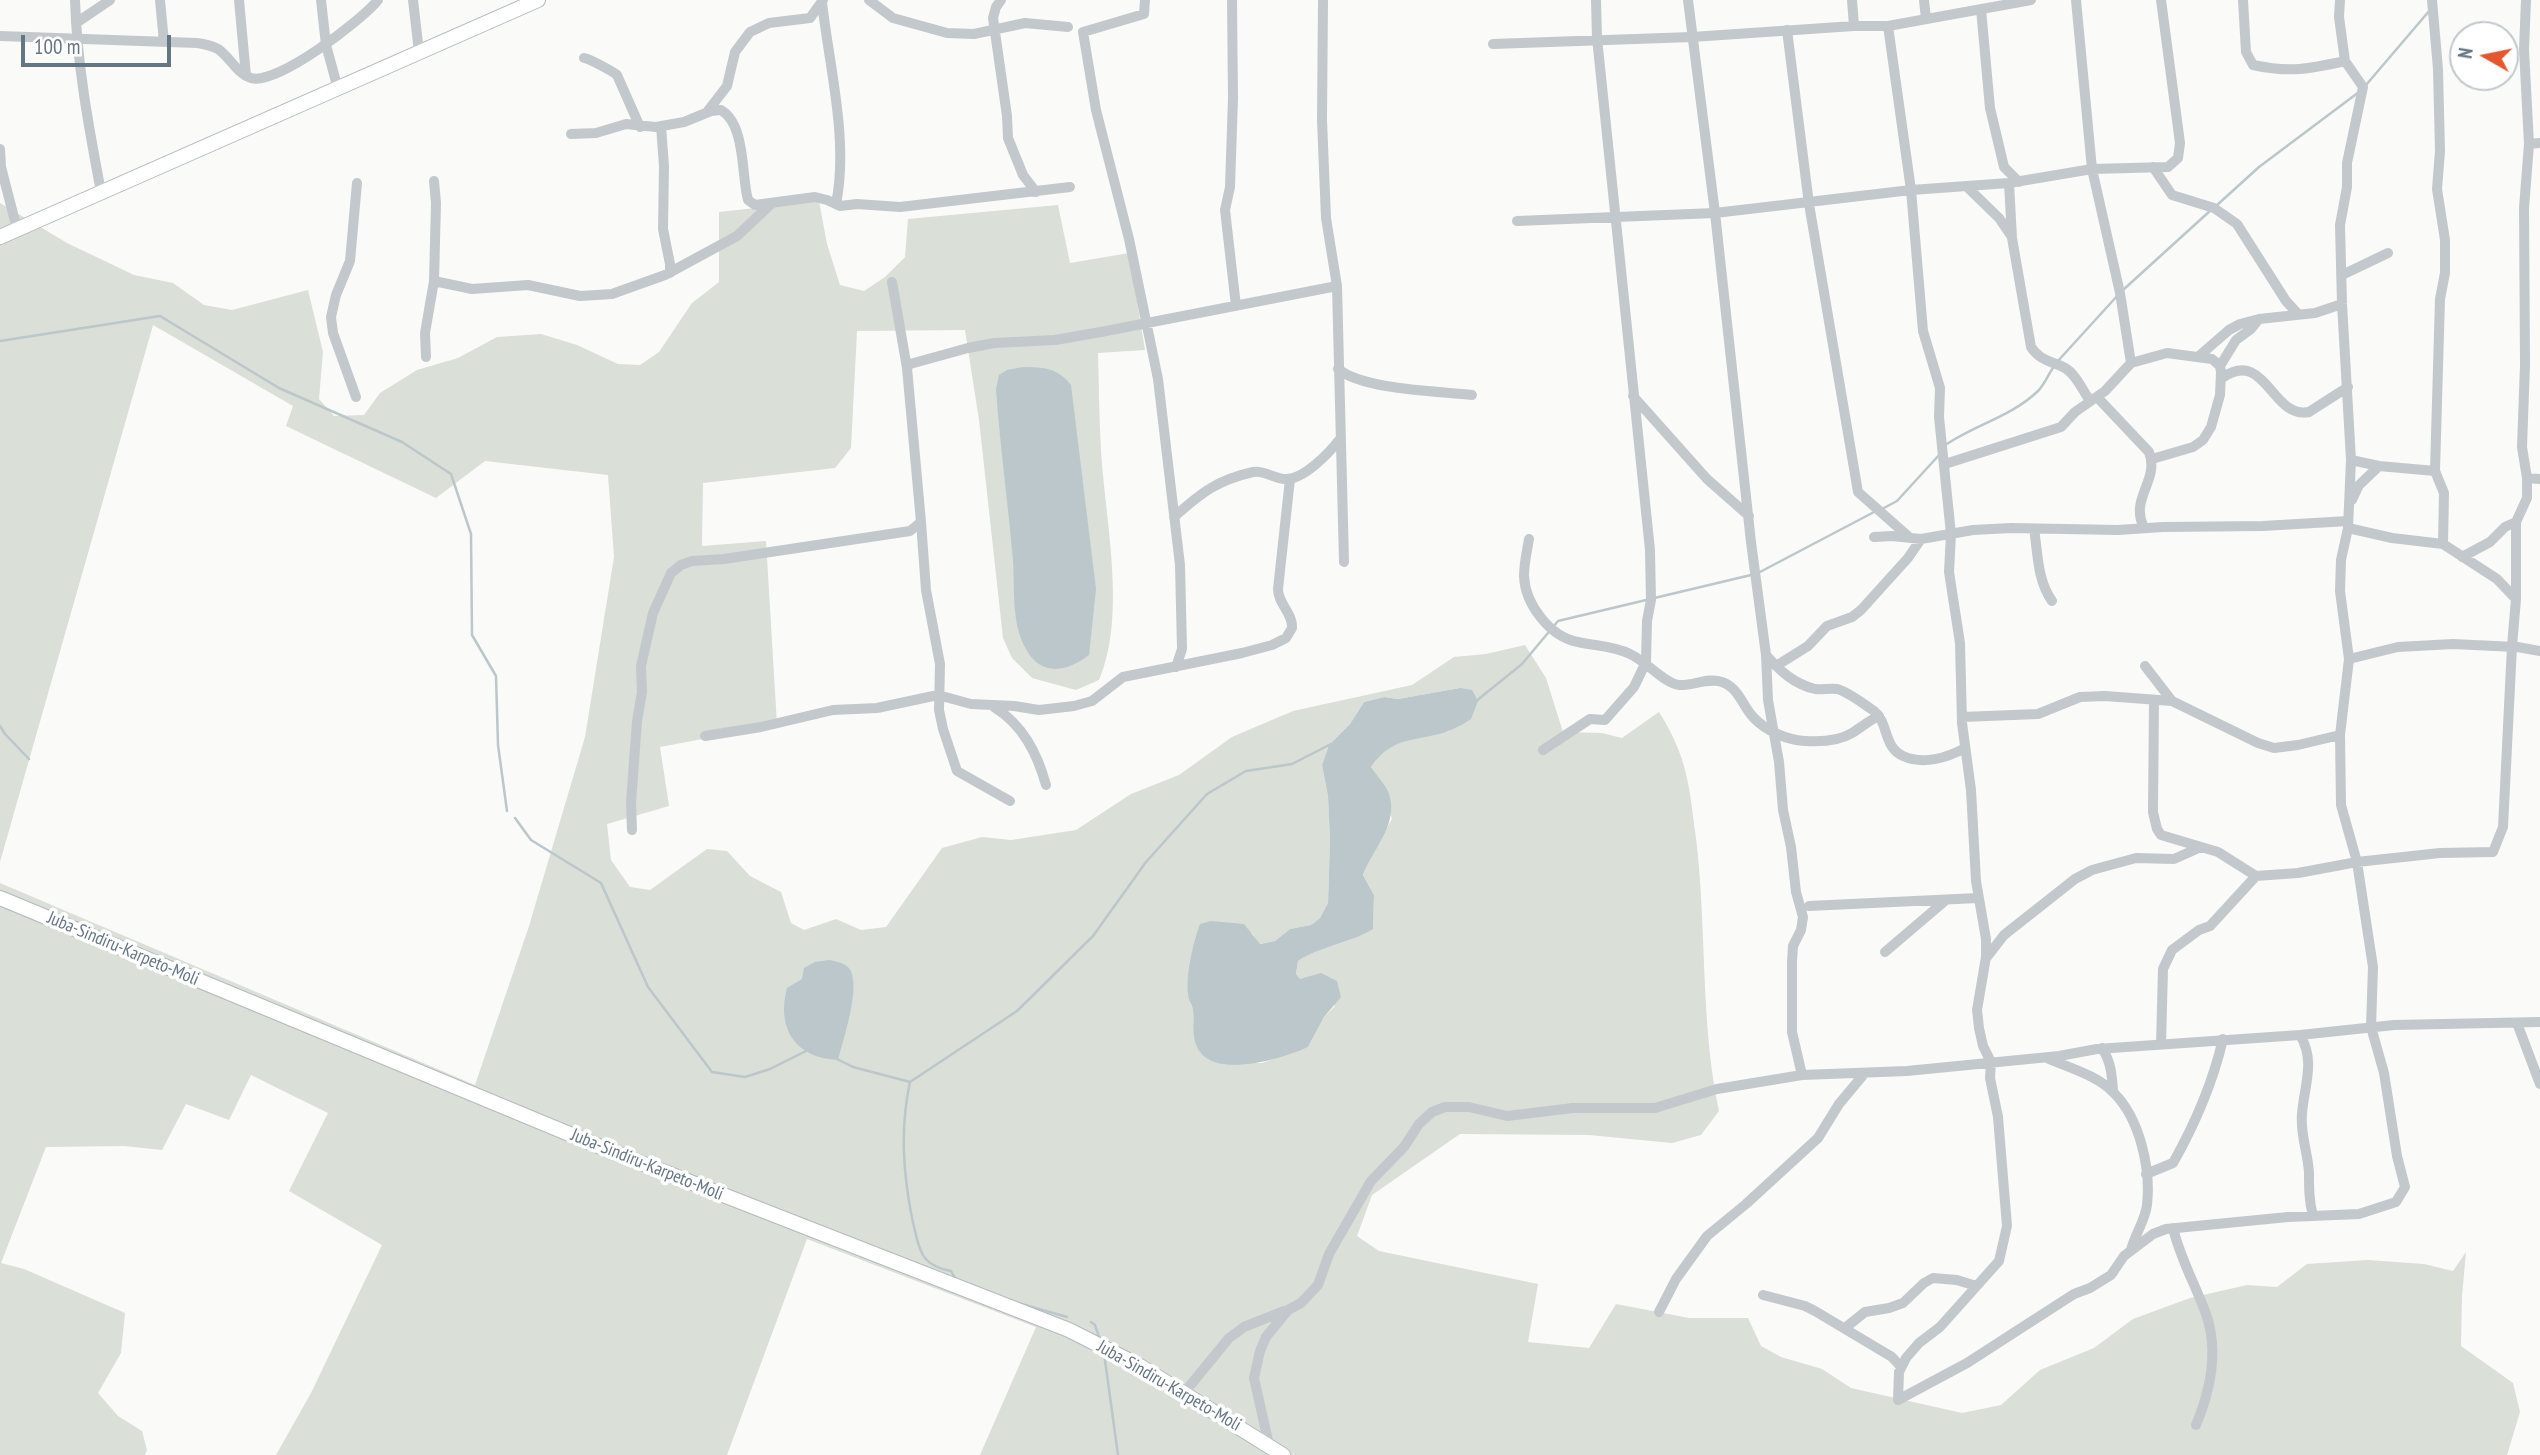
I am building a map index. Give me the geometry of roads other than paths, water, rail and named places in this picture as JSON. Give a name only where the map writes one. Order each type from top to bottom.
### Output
[{"type":"main road","points":[[0,237],[538,0]]},
{"type":"main road","name":"Juba-Sindiru-Karpeto-Moli","points":[[0,898],[608,1150],[1069,1330],[1140,1366],[1283,1455]]},
{"type":"street","points":[[75,0],[76,39],[101,192]]},
{"type":"street","points":[[76,23],[110,0]]},
{"type":"street","points":[[160,0],[164,42]]},
{"type":"street","points":[[239,0],[246,76]]},
{"type":"street","points":[[321,0],[326,45],[338,89]]},
{"type":"street","points":[[0,36],[197,43],[219,50],[246,76],[256,79],[271,76],[326,45],[366,14],[378,0]]},
{"type":"street","points":[[412,0],[419,52]]},
{"type":"street","points":[[1001,0],[993,12],[1008,138],[1023,175],[1036,192]]},
{"type":"street","points":[[1145,0],[1144,14],[1083,32],[1096,110],[1129,239],[1158,379],[1180,565],[1182,649],[1176,667]]},
{"type":"street","points":[[1232,0],[1233,98],[1230,187],[1225,210],[1236,306]]},
{"type":"street","points":[[1323,0],[1322,120],[1326,218],[1337,286],[1345,562]]},
{"type":"street","points":[[1543,750],[1590,719],[1605,720],[1634,687],[1646,662],[1647,621],[1651,600],[1650,551],[1597,38],[1596,0]]},
{"type":"street","points":[[1688,0],[1716,213],[1773,732],[1796,892],[1803,916],[1801,930],[1793,946],[1791,962],[1792,1031],[1802,1075]]},
{"type":"street","points":[[1852,0],[1854,26]]},
{"type":"street","points":[[1924,0],[1926,19]]},
{"type":"street","points":[[1493,44],[1888,26],[2031,0]]},
{"type":"street","points":[[2076,0],[2092,169],[2120,293],[2130,363]]},
{"type":"street","points":[[1517,221],[1716,213],[1911,190],[2014,182],[2092,169],[2172,165],[2178,158],[2180,143],[2161,0]]},
{"type":"street","points":[[2243,0],[2246,52],[2253,65],[2298,71],[2345,61]]},
{"type":"street","points":[[1888,26],[1911,190],[1923,331],[1940,388],[1939,417],[1951,534],[1948,572],[1962,655],[1962,717],[1971,790],[1978,898],[1986,939],[1986,957],[1977,1010],[1983,1046],[1991,1062],[1990,1078],[1998,1117],[2007,1226],[1999,1261],[1940,1327],[1919,1343],[1901,1367],[1897,1385],[1898,1400],[1967,1363],[2074,1294],[2090,1288],[2110,1275],[2124,1256],[2153,1234],[2173,1228],[2359,1214],[2396,1202],[2405,1187],[2397,1156],[2384,1073],[2371,1027],[2373,967],[2357,862],[2341,805],[2340,735],[2348,659],[2340,591],[2341,560],[2348,524],[2351,460],[2340,225],[2347,187],[2347,163],[2363,87],[2345,61],[2339,17],[2340,0]]},
{"type":"street","points":[[2432,0],[2438,69],[2440,151],[2437,188],[2445,240],[2445,273],[2440,299],[2435,471],[2444,492],[2442,544]]},
{"type":"street","points":[[2154,700],[2153,812],[2161,835],[2218,852],[2256,876],[2298,873],[2357,862],[2440,853],[2493,852],[2503,827],[2516,599],[2516,522],[2527,498],[2522,447],[2525,365],[2524,208],[2534,144],[2524,50],[2526,0]]},
{"type":"street","points":[[823,1],[810,18],[769,23],[750,32],[735,52],[726,104],[737,132],[748,200],[755,205],[815,197],[836,204],[900,208],[1070,187]]},
{"type":"street","points":[[823,1],[832,82],[839,116],[840,179],[836,204]]},
{"type":"street","points":[[871,1],[893,18],[947,33],[974,34],[1025,23],[1068,27]]},
{"type":"street","points":[[1980,9],[1990,108],[2004,167],[2014,182],[2012,238],[2031,347],[2037,356],[2072,374],[2093,399],[2149,452],[2152,459],[2151,473],[2139,506],[2138,517],[2144,528]]},
{"type":"street","points":[[1787,30],[1809,204],[1858,492],[1909,537]]},
{"type":"street","points":[[584,58],[589,58],[601,68],[617,75],[640,127]]},
{"type":"street","points":[[707,113],[727,86]]},
{"type":"street","points":[[571,134],[596,133],[626,124],[640,127],[661,126],[684,122],[717,110],[729,117]]},
{"type":"street","points":[[661,126],[664,166],[663,229],[670,273]]},
{"type":"street","points":[[0,149],[1,167],[17,229]]},
{"type":"street","points":[[2153,167],[2172,195],[2214,208],[2236,225],[2286,302],[2298,314]]},
{"type":"street","points":[[426,356],[426,326],[434,281],[434,181]]},
{"type":"street","points":[[356,397],[333,334],[331,317],[336,295],[350,261],[357,183]]},
{"type":"street","points":[[1966,186],[1999,218],[2012,238]]},
{"type":"street","points":[[434,281],[472,289],[536,285],[580,296],[603,296],[670,273],[737,236],[773,203]]},
{"type":"street","points":[[2342,275],[2388,253]]},
{"type":"street","points":[[892,282],[907,368],[926,590],[940,664],[938,695],[943,729],[957,771],[1010,801]]},
{"type":"street","points":[[907,368],[915,361],[994,343],[1055,340],[1337,286]]},
{"type":"street","points":[[2199,356],[2229,330],[2259,319],[2315,313],[2342,304]]},
{"type":"street","points":[[2220,366],[2236,340],[2259,319]]},
{"type":"street","points":[[1945,464],[2061,427],[2075,412],[2105,391],[2130,363],[2167,353],[2212,359],[2220,366],[2222,378],[2211,427],[2203,440],[2193,447],[2152,459]]},
{"type":"street","points":[[1338,369],[1349,377],[1375,384],[1472,395]]},
{"type":"street","points":[[2222,378],[2231,372],[2251,372],[2267,384],[2287,408],[2302,413],[2309,412],[2348,387]]},
{"type":"street","points":[[1633,396],[1707,480],[1749,516]]},
{"type":"street","points":[[1174,517],[1211,486],[1224,481],[1257,472],[1290,479],[1319,462],[1340,438]]},
{"type":"street","points":[[2351,460],[2379,466],[2435,471]]},
{"type":"street","points":[[2349,506],[2359,485],[2379,466]]},
{"type":"street","points":[[2527,478],[2540,479]]},
{"type":"street","points":[[705,736],[761,727],[833,710],[877,708],[938,695],[962,702],[1045,710],[1074,706],[1092,701],[1123,677],[1272,645],[1290,634],[1293,622],[1278,597],[1290,479]]},
{"type":"street","points":[[632,830],[631,803],[637,721],[642,692],[641,666],[653,613],[660,592],[671,573],[692,561],[724,559],[910,531],[921,522]]},
{"type":"street","points":[[2462,557],[2516,522]]},
{"type":"street","points":[[1874,537],[1921,538],[1973,530],[2034,528],[2118,530],[2348,524],[2392,538],[2442,544],[2497,579],[2516,599]]},
{"type":"street","points":[[2034,528],[2041,580],[2052,601]]},
{"type":"street","points":[[1776,666],[1808,646],[1827,626],[1852,617],[1861,610],[1908,558],[1921,538]]},
{"type":"street","points":[[1529,539],[1524,579],[1539,613],[1552,629],[1576,642],[1619,650],[1646,662],[1673,683],[1680,685],[1721,682],[1737,693],[1752,716],[1773,732],[1793,739],[1841,739],[1879,716]]},
{"type":"street","points":[[2348,659],[2398,646],[2453,644],[2540,649]]},
{"type":"street","points":[[1766,655],[1790,679],[1815,689],[1842,690],[1879,716],[1893,749],[1904,756],[1921,760],[1939,759],[1965,748]]},
{"type":"street","points":[[2145,666],[2172,701]]},
{"type":"street","points":[[1962,717],[2038,714],[2080,697],[2154,700],[2172,701],[2258,743],[2274,748],[2298,746],[2340,735]]},
{"type":"street","points":[[991,705],[1024,733],[1040,763],[1046,785]]},
{"type":"street","points":[[1986,957],[2004,934],[2075,879],[2091,870],[2136,858],[2174,859],[2202,847]]},
{"type":"street","points":[[2161,1044],[2163,969],[2172,950],[2199,930],[2210,926],[2256,876]]},
{"type":"street","points":[[1809,906],[1978,898]]},
{"type":"street","points":[[1885,952],[1947,900]]},
{"type":"street","points":[[1184,1393],[1229,1338],[1244,1327],[1288,1310],[1313,1293],[1328,1254],[1354,1214],[1371,1181],[1404,1147],[1419,1125],[1432,1112],[1445,1107],[1469,1107],[1507,1116],[1573,1108],[1655,1108],[1717,1089],[1802,1075],[1864,1074],[2045,1057],[2102,1048],[2300,1035],[2371,1027],[2540,1022]]},
{"type":"street","points":[[2517,1023],[2540,1084]]},
{"type":"street","points":[[2300,1035],[2306,1044],[2309,1067],[2301,1115],[2309,1172],[2308,1194],[2313,1216]]},
{"type":"street","points":[[2146,1174],[2173,1163],[2204,1098],[2217,1065],[2223,1039]]},
{"type":"street","points":[[2102,1048],[2112,1073],[2113,1091]]},
{"type":"street","points":[[2045,1057],[2089,1076],[2113,1091],[2131,1119],[2144,1155],[2147,1208],[2131,1250]]},
{"type":"street","points":[[1659,1312],[1676,1279],[1707,1236],[1818,1138],[1839,1104],[1864,1074]]},
{"type":"street","points":[[2173,1228],[2185,1268],[2207,1317],[2212,1342],[2212,1373],[2207,1399],[2196,1425]]},
{"type":"street","points":[[1845,1328],[1865,1312],[1903,1303],[1933,1278],[1957,1280],[1976,1286]]},
{"type":"street","points":[[1763,1295],[1805,1306],[1892,1357],[1901,1367]]},
{"type":"street","points":[[1269,1445],[1254,1378],[1266,1337],[1288,1310]]},
{"type":"waterway","points":[[2366,85],[2430,10]]},
{"type":"waterway","points":[[2216,206],[2259,167],[2359,92]]},
{"type":"waterway","points":[[2123,290],[2211,210]]},
{"type":"waterway","points":[[2057,362],[2118,295]]},
{"type":"waterway","points":[[0,341],[160,316],[279,388],[402,442],[451,474],[471,534],[472,635],[496,676],[498,745],[507,811]]},
{"type":"waterway","points":[[1944,446],[2016,408],[2040,389],[2053,368]]},
{"type":"waterway","points":[[1882,509],[1897,501],[1940,454]]},
{"type":"waterway","points":[[1758,573],[1876,511]]},
{"type":"waterway","points":[[1475,702],[1522,664],[1558,621],[1751,575]]},
{"type":"waterway","points":[[0,726],[29,759]]},
{"type":"waterway","points":[[955,1278],[951,1271],[935,1266],[925,1258],[915,1232],[906,1184],[904,1150],[910,1082],[1017,1011],[1093,936],[1146,862],[1207,794],[1246,771],[1292,764],[1331,744]]},
{"type":"waterway","points":[[515,818],[531,840],[601,883],[648,987],[712,1072],[745,1077],[770,1069],[806,1051]]},
{"type":"waterway","points":[[837,1059],[853,1067],[910,1082]]},
{"type":"waterway","points":[[1018,1303],[1067,1317]]},
{"type":"waterway","points":[[1091,1322],[1095,1325],[1100,1340]]},
{"type":"waterway","points":[[1104,1353],[1118,1455]]}]
